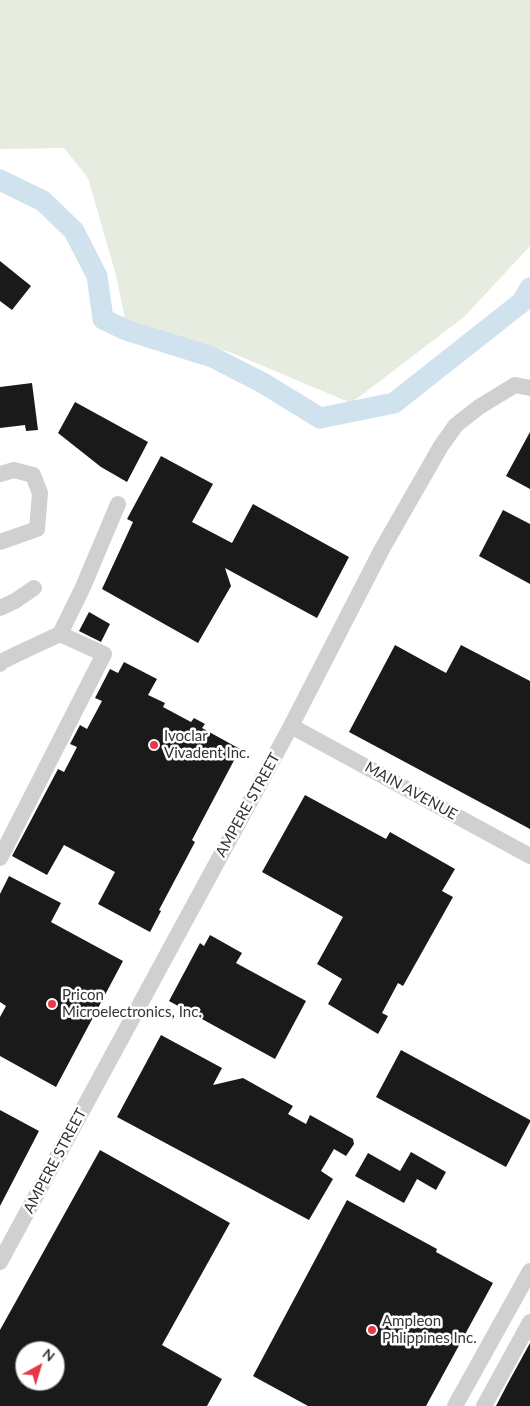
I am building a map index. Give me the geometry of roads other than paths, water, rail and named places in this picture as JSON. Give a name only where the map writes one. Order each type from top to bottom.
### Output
[{"type":"street","name":"AMPERE STREET","points":[[0,1262],[291,726],[382,550],[441,446],[456,425],[479,407],[515,384],[530,388]]},
{"type":"street","points":[[0,474],[14,470],[34,475],[40,493],[37,529],[0,542]]},
{"type":"street","points":[[0,664],[60,634],[83,587],[118,504]]},
{"type":"street","points":[[0,608],[15,601],[34,588]]},
{"type":"street","points":[[0,858],[104,654],[60,634]]},
{"type":"street","name":"MAIN AVENUE","points":[[291,726],[530,856]]},
{"type":"street","points":[[455,1406],[530,1271]]},
{"type":"street","points":[[484,1406],[530,1322]]},
{"type":"waterway","points":[[0,180],[43,201],[74,231],[97,276],[103,319],[126,330],[212,357],[263,383],[320,418],[394,403],[522,302],[530,288]]},
{"type":"place","name":"Ivoclar Vivadent Inc.","points":[[154,745]]},
{"type":"place","name":"Pricon Microelectronics, Inc.","points":[[52,1004]]},
{"type":"place","name":"Ampleon Phlippines Inc.","points":[[372,1330]]}]
